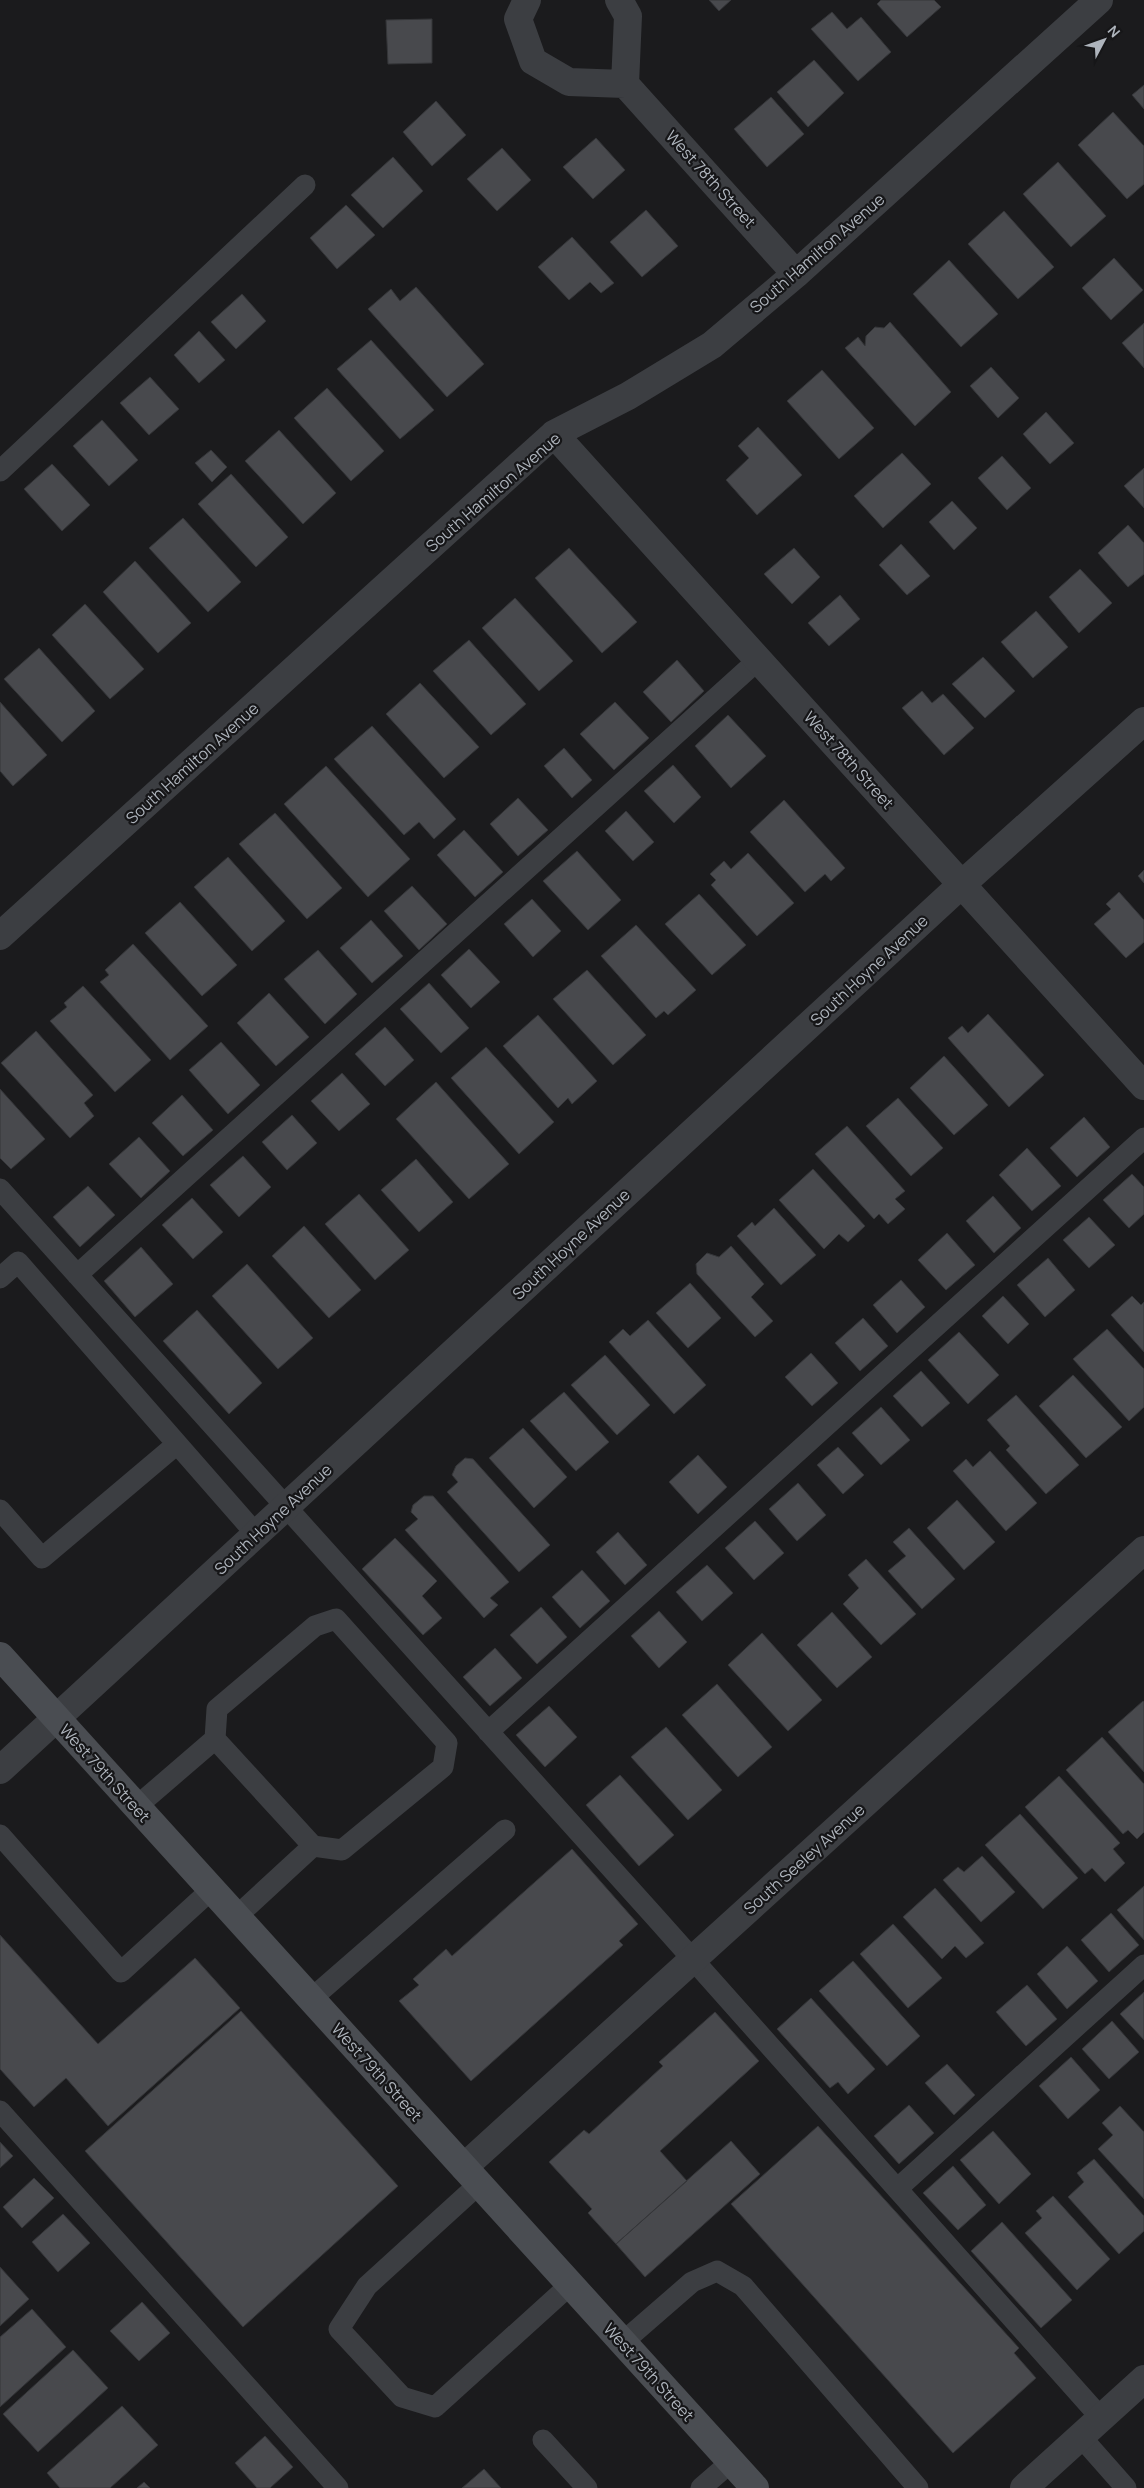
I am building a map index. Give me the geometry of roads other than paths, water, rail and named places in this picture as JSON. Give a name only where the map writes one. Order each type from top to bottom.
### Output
[{"type":"main road","name":"West 79th Street","points":[[0,1656],[755,2488]]},
{"type":"street","points":[[527,0],[518,19],[533,61],[569,82],[625,84],[628,16],[619,0]]},
{"type":"street","name":"South Hamilton Avenue","points":[[0,936],[554,434],[628,396],[712,345],[796,274],[1099,0]]},
{"type":"street","name":"West 78th Street","points":[[625,84],[796,274]]},
{"type":"street","name":"West 78th Street","points":[[554,434],[1144,1086]]},
{"type":"street","name":"South Hoyne Avenue","points":[[0,1770],[961,885],[1144,721]]},
{"type":"street","name":"South Seeley Avenue","points":[[471,2176],[693,1959],[1144,1550]]},
{"type":"street","points":[[1024,2488],[1144,2379]]},
{"type":"lane","points":[[0,471],[305,185]]},
{"type":"lane","points":[[77,1275],[758,660]]},
{"type":"lane","points":[[488,1732],[1144,1138]]},
{"type":"lane","points":[[0,1188],[693,1959],[1102,2418]]},
{"type":"lane","points":[[0,1278],[18,1262],[256,1534]]},
{"type":"lane","points":[[0,1510],[42,1558],[177,1444]]},
{"type":"lane","points":[[136,1807],[215,1739],[217,1709],[315,1626],[336,1619],[447,1743],[443,1767],[342,1850],[313,1846],[215,1739]]},
{"type":"lane","points":[[311,1999],[505,1830]]},
{"type":"lane","points":[[0,1835],[121,1972],[211,1890]]},
{"type":"lane","points":[[236,1917],[313,1846]]},
{"type":"lane","points":[[897,2189],[1144,1965]]},
{"type":"lane","points":[[0,2111],[338,2488]]},
{"type":"lane","points":[[471,2176],[367,2286],[339,2329],[402,2397],[435,2408],[570,2285]]},
{"type":"lane","points":[[623,2342],[692,2282],[718,2271],[743,2286],[918,2488]]},
{"type":"lane","points":[[1081,2437],[1126,2488]]},
{"type":"lane","points":[[543,2440],[587,2488]]},
{"type":"lane","points":[[701,2488],[731,2462]]}]
